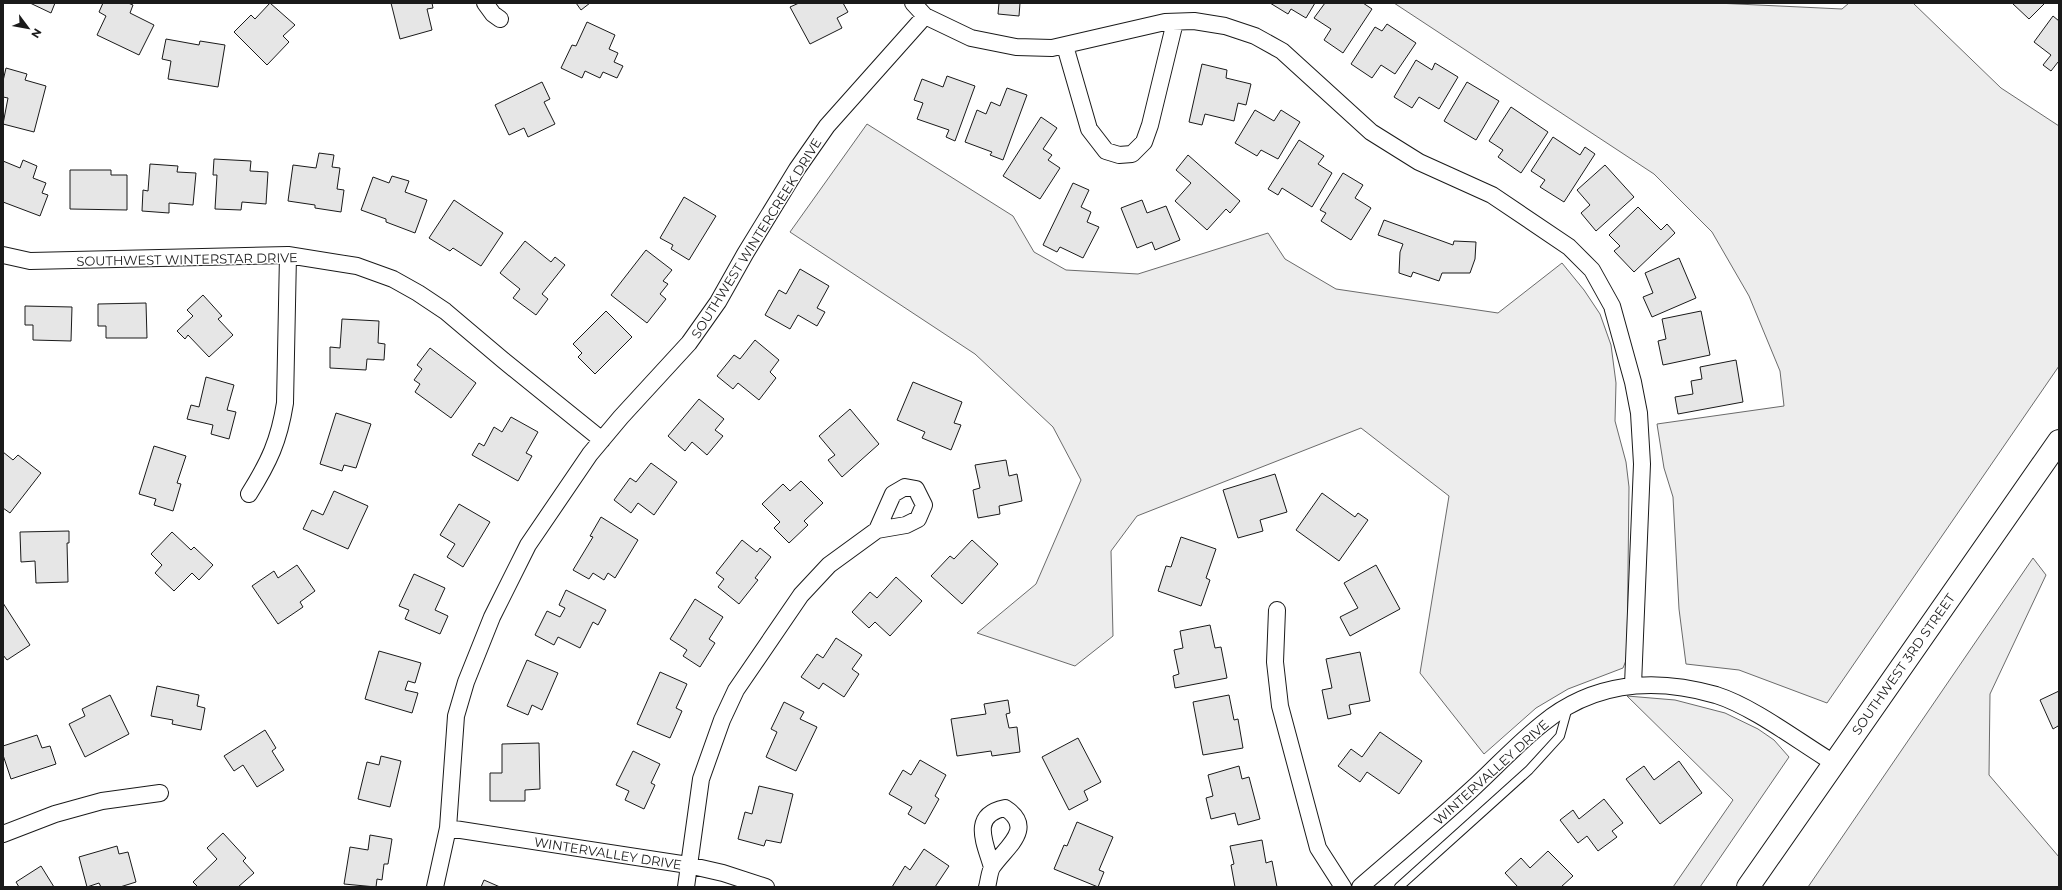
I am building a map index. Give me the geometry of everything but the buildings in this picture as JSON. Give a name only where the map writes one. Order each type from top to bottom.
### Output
[{"type":"main road","name":"SOUTHWEST 3RD STREET","points":[[1748,887],[2059,441]]},
{"type":"street","points":[[485,3],[493,14],[500,19]]},
{"type":"street","points":[[912,3],[925,16],[971,38],[1016,47],[1052,48],[1091,41],[1128,30],[1175,22],[1194,21],[1225,26],[1255,36],[1282,51],[1371,132],[1419,162],[1492,195],[1569,248],[1592,270],[1612,306],[1633,382],[1639,413],[1642,464],[1633,685]]},
{"type":"street","name":"SOUTHWEST WINTERCREEK DRIVE","points":[[435,887],[448,828],[456,716],[466,682],[492,617],[528,545],[602,440],[689,343],[718,302],[745,254],[797,169],[828,126],[925,16]]},
{"type":"street","points":[[1065,46],[1089,129],[1106,151],[1119,154],[1132,154],[1144,142],[1150,125],[1175,22]]},
{"type":"street","name":"SOUTHWEST WINTERSTAR DRIVE","points":[[3,255],[30,261],[288,255],[357,266],[393,279],[446,311],[503,360],[602,440]]},
{"type":"street","points":[[249,494],[264,470],[276,445],[282,425],[285,403],[288,255]]},
{"type":"street","points":[[686,887],[701,779],[712,745],[736,690],[801,595],[829,566],[878,530]]},
{"type":"street","points":[[1277,610],[1275,662],[1280,706],[1318,848],[1343,887]]},
{"type":"street","name":"WINTERVALLEY DRIVE","points":[[1360,887],[1472,789],[1543,723],[1583,698],[1602,692],[1644,684],[1680,687],[1716,696],[1746,708],[1834,763]]},
{"type":"street","points":[[3,834],[55,814],[102,801],[160,793]]},
{"type":"street","name":"WINTERVALLEY DRIVE","points":[[448,828],[688,865],[723,873],[766,887]]},
{"type":"street","points":[[988,887],[992,867]]},
{"type":"lane","points":[[1399,887],[1529,770],[1560,736],[1568,707]]},
{"type":"shaded area","points":[[1394,3],[1716,3],[1842,9],[1849,3],[1913,3],[2001,88],[2059,126],[2059,366],[1827,703],[1739,670],[1686,664],[1679,609],[1673,497],[1664,468],[1657,424],[1784,406],[1780,371],[1749,296],[1712,232],[1654,174]]},
{"type":"shaded area","points":[[867,124],[1013,216],[1034,252],[1066,270],[1138,274],[1268,233],[1285,259],[1336,289],[1498,313],[1562,263],[1584,290],[1600,314],[1611,345],[1616,383],[1615,421],[1626,462],[1629,487],[1627,658],[1623,668],[1568,689],[1536,708],[1484,754],[1420,673],[1449,496],[1361,428],[1137,516],[1111,551],[1113,636],[1075,666],[977,633],[1036,584],[1081,480],[1053,427],[975,354],[790,232]]},
{"type":"shaded area","points":[[2033,558],[2046,575],[1990,694],[1989,775],[2059,857],[2059,887],[1808,887]]},
{"type":"shaded area","points":[[1627,696],[1675,700],[1725,713],[1758,729],[1774,740],[1789,757],[1700,887],[1673,887],[1733,800]]}]
